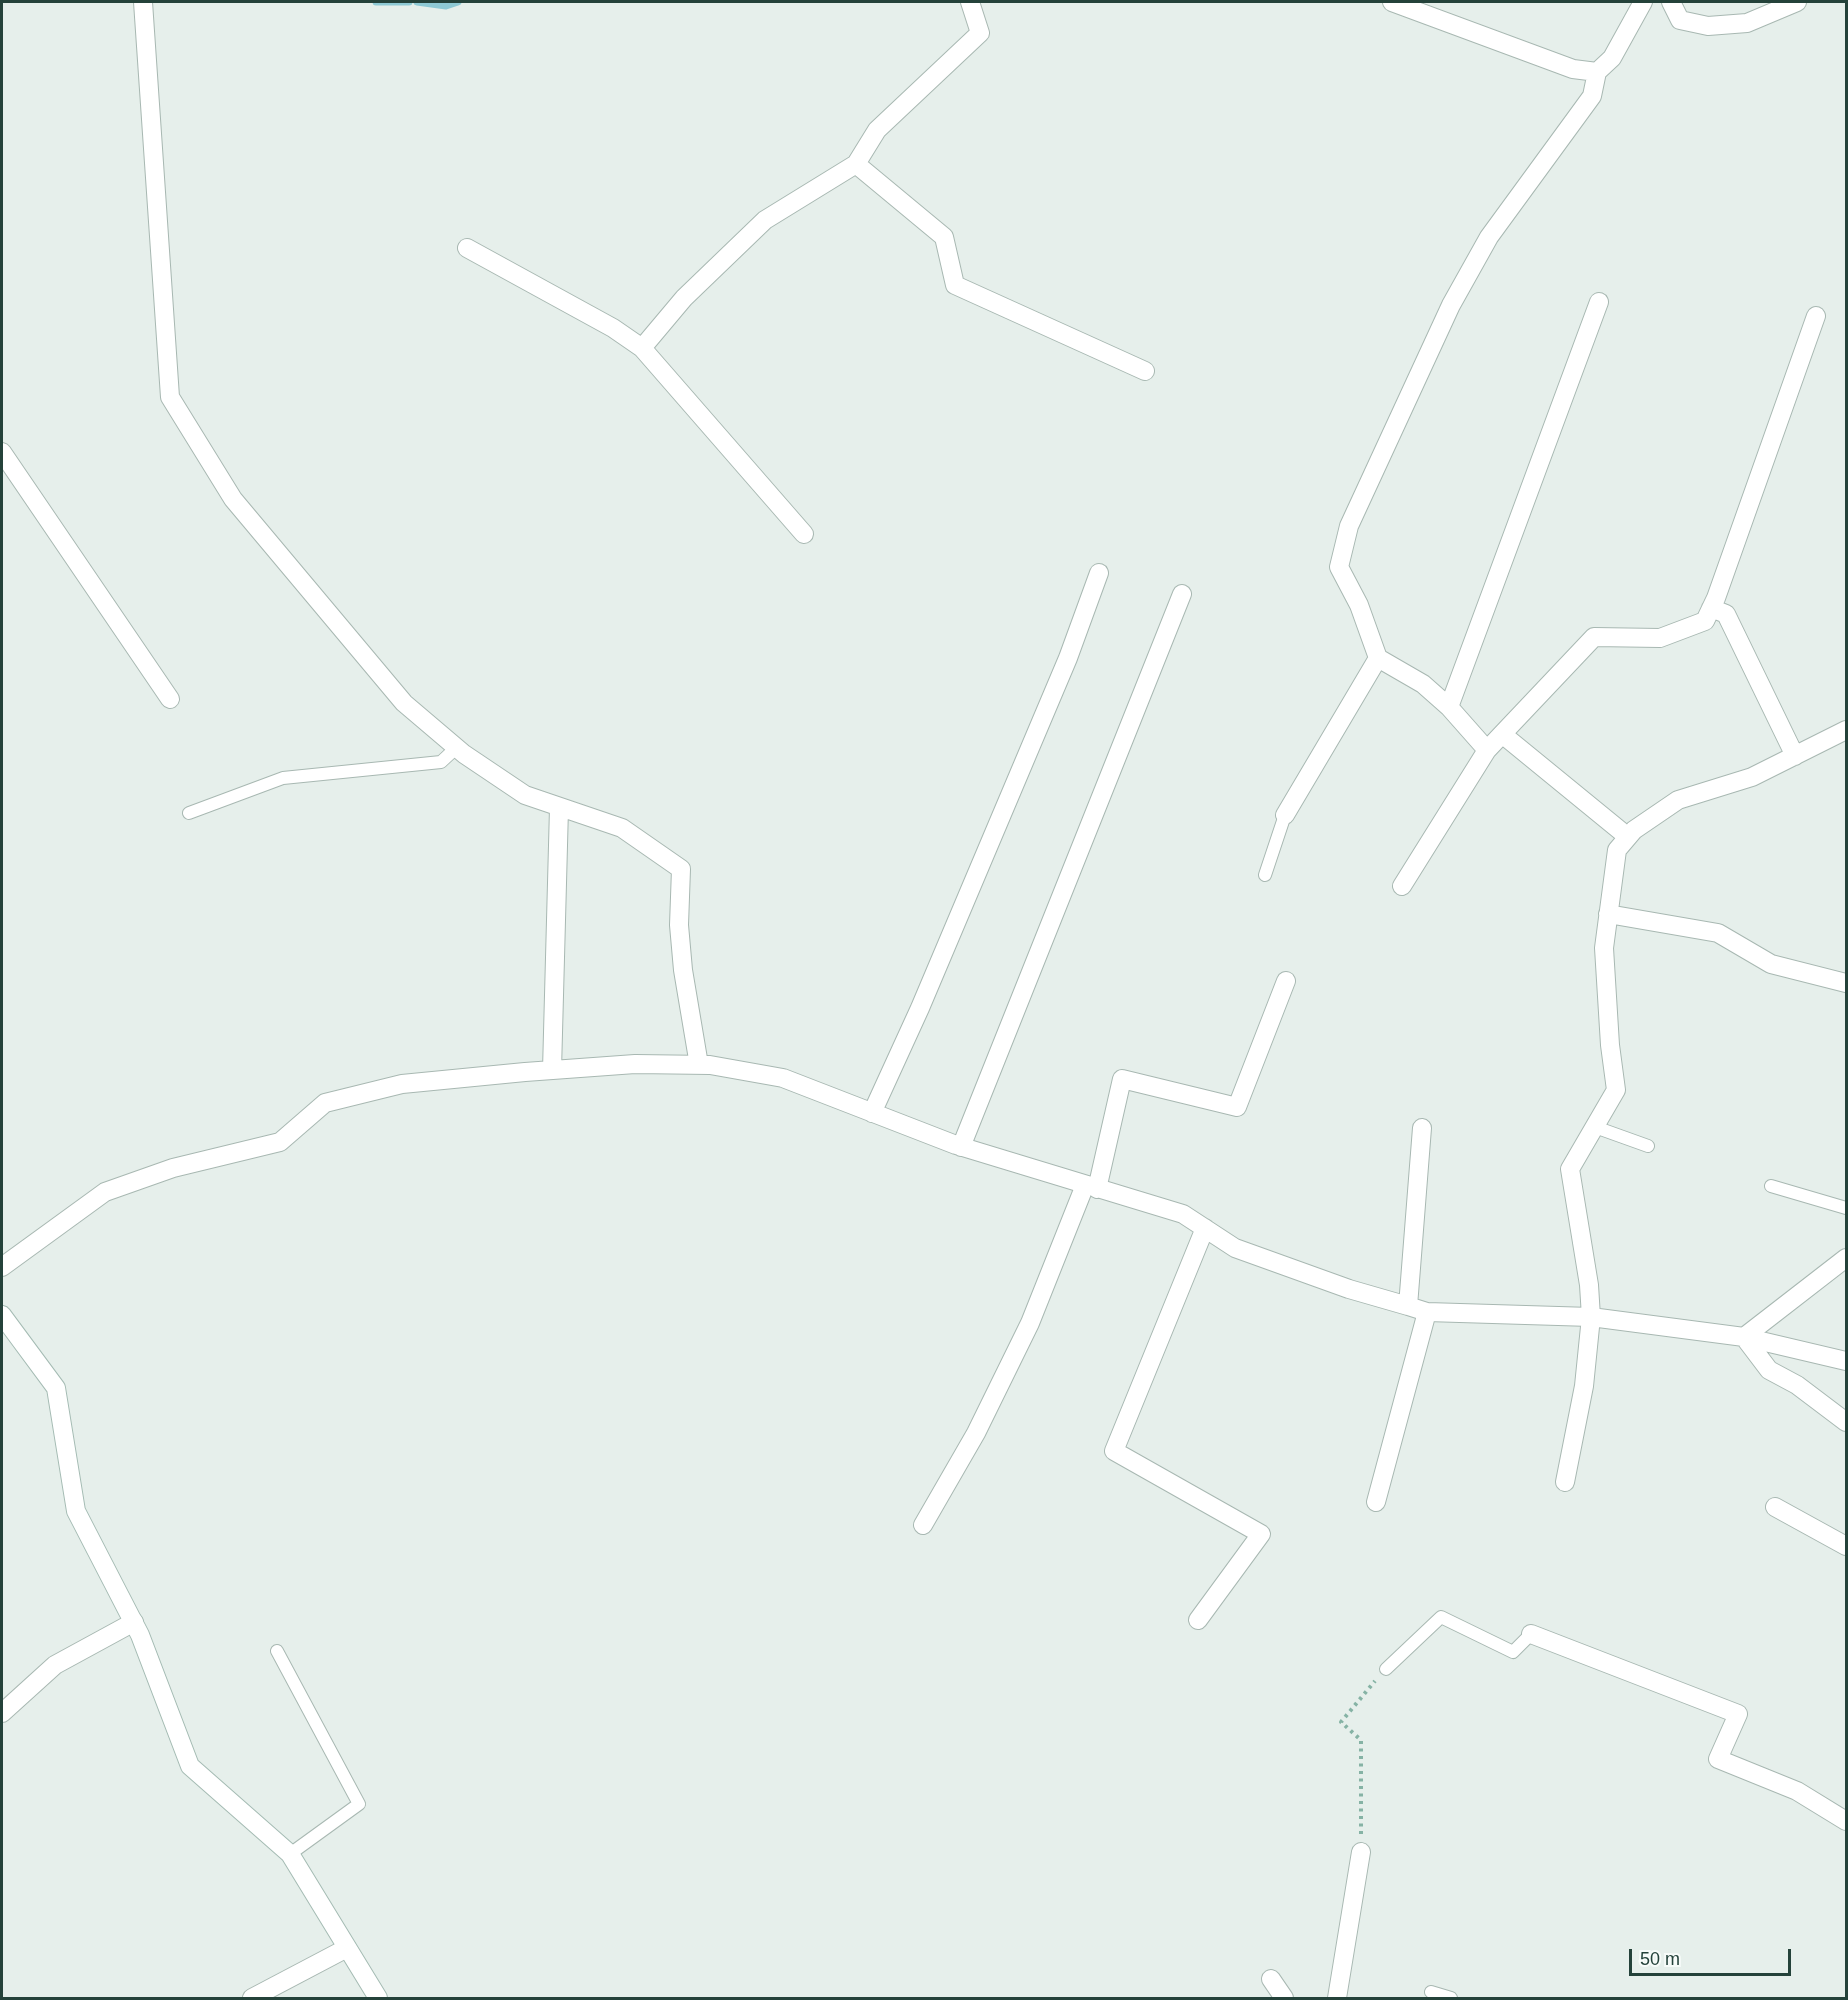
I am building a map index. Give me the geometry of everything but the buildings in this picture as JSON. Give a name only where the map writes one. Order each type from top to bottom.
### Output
[{"type":"street","points":[[143,2],[170,397],[233,499],[404,703],[456,748],[525,795],[622,828],[681,869],[680,936],[699,1065]]},
{"type":"street","points":[[642,348],[684,298],[765,220],[856,164],[877,130],[980,33],[970,2]]},
{"type":"street","points":[[1392,2],[1573,69],[1597,72]]},
{"type":"street","points":[[1487,750],[1449,707],[1423,684],[1378,658],[1359,606],[1339,567],[1349,526],[1450,305],[1489,237],[1592,96],[1597,72],[1612,58],[1643,2]]},
{"type":"street","points":[[1671,2],[1680,20],[1708,26],[1747,22],[1797,2]]},
{"type":"street","points":[[856,164],[944,237],[955,285],[1145,371]]},
{"type":"street","points":[[467,248],[614,328],[642,348],[804,534]]},
{"type":"street","points":[[1449,707],[1599,302]]},
{"type":"street","points":[[1402,886],[1487,750],[1594,637],[1660,638],[1705,621],[1816,316]]},
{"type":"street","points":[[2,452],[170,699]]},
{"type":"street","points":[[872,1113],[920,1008],[1068,658],[1099,573]]},
{"type":"street","points":[[961,1147],[1115,767],[1182,594]]},
{"type":"street","points":[[1711,608],[1726,614],[1795,756]]},
{"type":"street","points":[[1285,815],[1378,658]]},
{"type":"street","points":[[1565,1482],[1584,1386],[1591,1317],[1589,1285],[1570,1169],[1616,1090],[1610,1045],[1604,948],[1617,850],[1628,837],[1678,800],[1752,777],[1846,730]]},
{"type":"street","points":[[1502,734],[1628,837]]},
{"type":"street","points":[[552,1070],[559,808]]},
{"type":"street","points":[[1608,914],[1718,933],[1771,964],[1846,983]]},
{"type":"street","points":[[922,1525],[976,1433],[1030,1323],[1091,1187],[1122,1079],[1238,1107],[1286,981]]},
{"type":"street","points":[[2,1267],[105,1192],[173,1168],[280,1142],[325,1103],[402,1084],[634,1064],[699,1065],[783,1078],[961,1147],[1183,1214],[1235,1248],[1349,1290],[1427,1312],[1591,1317],[1744,1337],[1846,1361]]},
{"type":"street","points":[[1408,1306],[1422,1128]]},
{"type":"street","points":[[1198,1620],[1261,1534],[1114,1451],[1205,1228]]},
{"type":"street","points":[[1744,1337],[1846,1258]]},
{"type":"street","points":[[1376,1502],[1427,1312]]},
{"type":"street","points":[[2,1314],[56,1388],[76,1511],[134,1622],[190,1766],[290,1854],[378,1998]]},
{"type":"street","points":[[1744,1337],[1769,1370],[1797,1386],[1846,1422]]},
{"type":"street","points":[[1775,1507],[1846,1546]]},
{"type":"street","points":[[2,1713],[55,1665],[134,1622]]},
{"type":"street","points":[[1531,1634],[1738,1714],[1718,1759],[1797,1791],[1846,1821]]},
{"type":"street","points":[[1336,1998],[1361,1852]]},
{"type":"street","points":[[252,1998],[347,1948]]},
{"type":"street","points":[[1271,1979],[1284,1998]]},
{"type":"lane","points":[[189,813],[284,778],[441,762],[456,748]]},
{"type":"lane","points":[[1265,875],[1285,815]]},
{"type":"lane","points":[[1595,1126],[1648,1146]]},
{"type":"lane","points":[[1771,1186],[1846,1208]]},
{"type":"lane","points":[[1386,1669],[1441,1617],[1513,1652],[1531,1634]]},
{"type":"lane","points":[[277,1651],[359,1804],[290,1854]]},
{"type":"lane","points":[[1431,1992],[1451,1998]]},
{"type":"path","points":[[1361,1852],[1361,1740],[1341,1722],[1386,1669]]},
{"type":"waterway","points":[[376,2],[409,2]]},
{"type":"waterway","points":[[417,2],[446,6],[458,2]]}]
